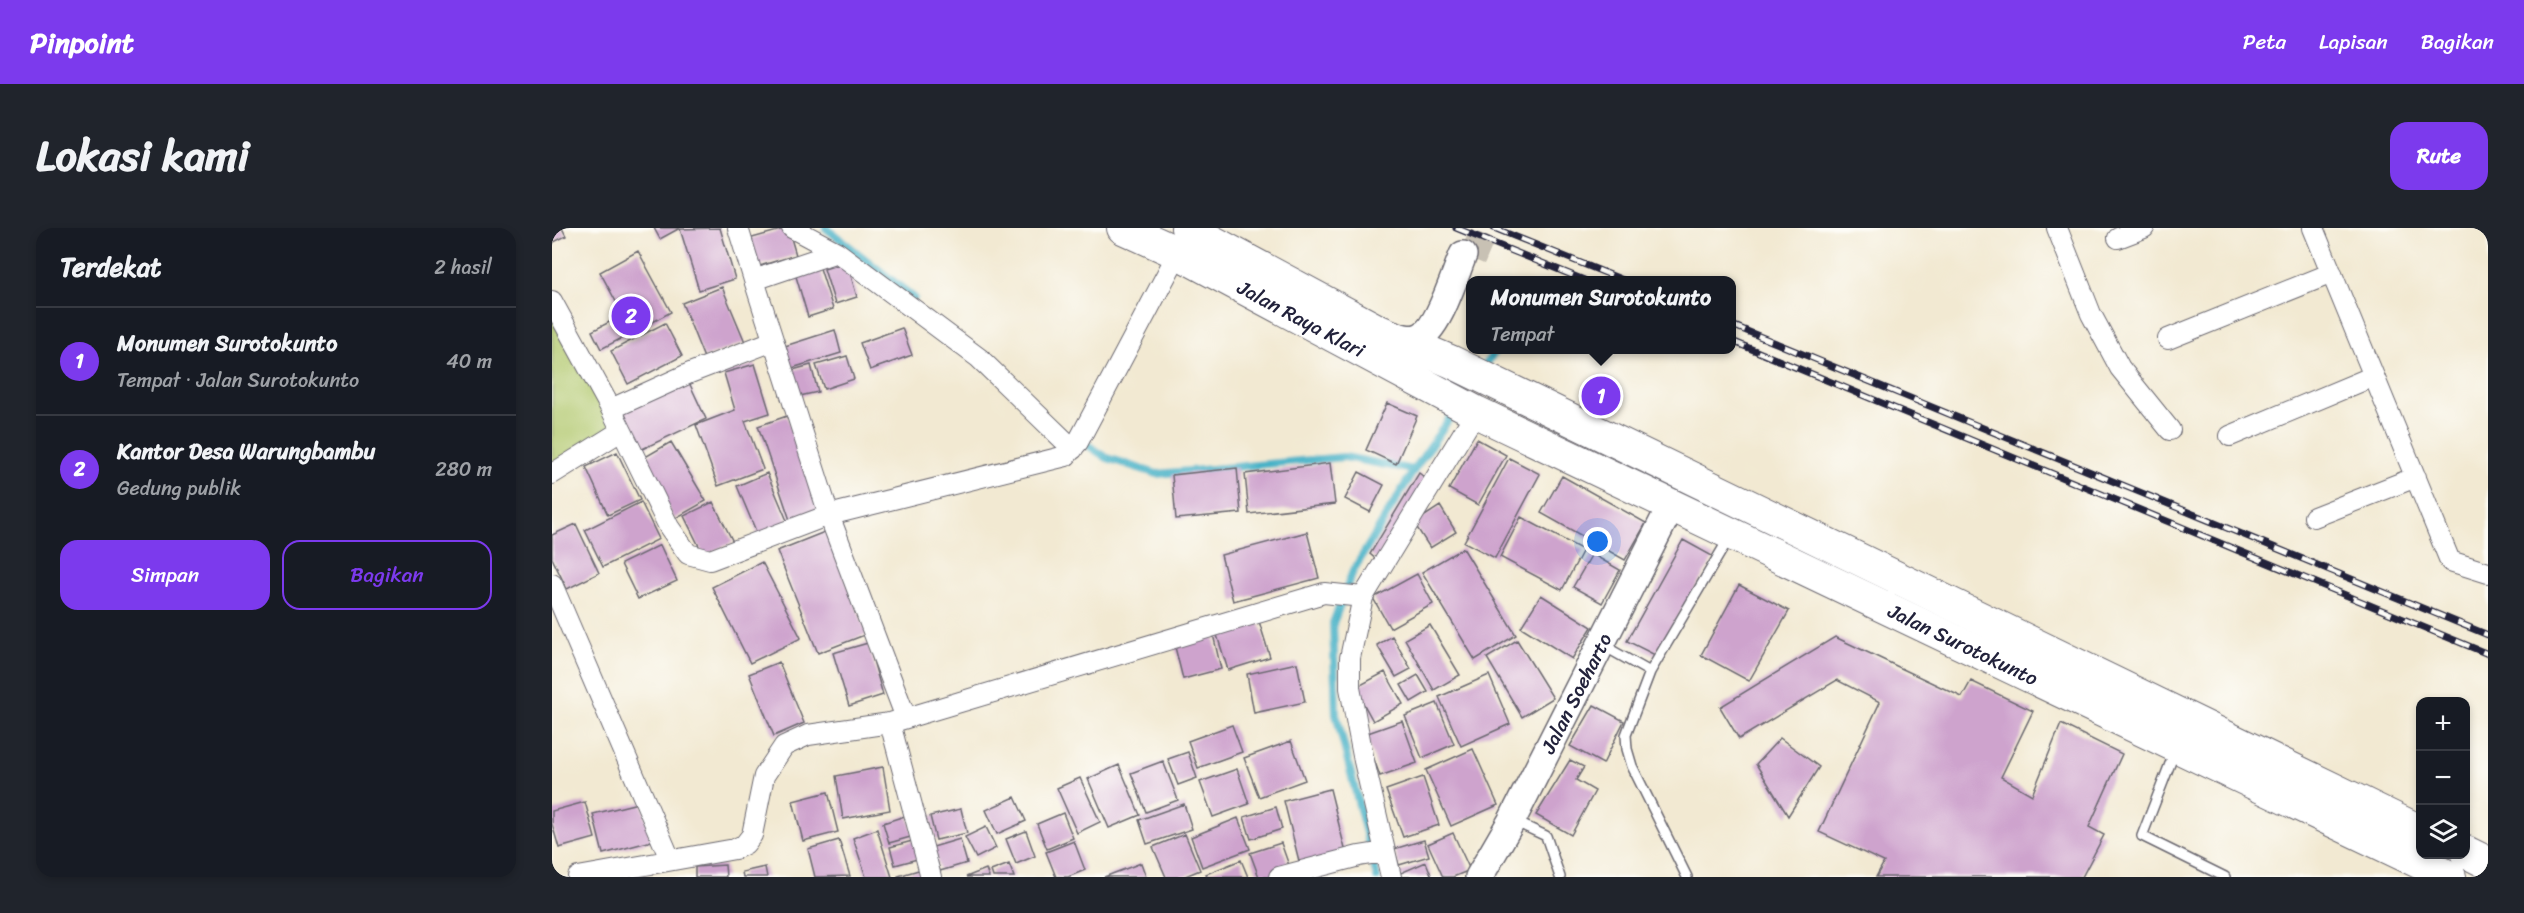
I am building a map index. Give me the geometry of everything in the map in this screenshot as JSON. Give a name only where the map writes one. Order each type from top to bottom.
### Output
[{"type":"main road","name":"Jalan Raya Klari","points":[[1123,228],[1182,241],[1452,362],[1483,379]]},
{"type":"main road","name":"Jalan Raya Klari","points":[[1182,241],[1462,405]]},
{"type":"main road","name":"Jalan Surotokunto","points":[[1483,379],[2416,829]]},
{"type":"main road","name":"Jalan Surotokunto","points":[[1462,405],[2450,877]]},
{"type":"main road","points":[[2470,854],[2488,863]]},
{"type":"street","points":[[738,228],[829,515],[898,721],[932,877]]},
{"type":"street","points":[[792,228],[837,252],[979,358],[1077,443]]},
{"type":"street","points":[[2057,228],[2091,314],[2115,359],[2170,430]]},
{"type":"street","points":[[2118,238],[2144,228]]},
{"type":"street","points":[[2313,228],[2450,561],[2488,573]]},
{"type":"street","points":[[552,301],[611,409],[669,527],[687,555],[710,560],[829,515],[1066,456],[1077,443],[1182,241]]},
{"type":"street","points":[[754,280],[837,252]]},
{"type":"street","points":[[1379,331],[1407,339],[1420,337],[1432,329],[1467,257],[1440,334],[1440,350],[1452,362]]},
{"type":"street","points":[[2168,339],[2332,273]]},
{"type":"street","points":[[611,409],[690,373],[773,341]]},
{"type":"street","points":[[2230,436],[2374,376]]},
{"type":"street","points":[[1391,877],[1373,854],[1350,688],[1350,658],[1358,596],[1462,405]]},
{"type":"street","points":[[552,474],[621,431]]},
{"type":"street","points":[[2314,517],[2416,477]]},
{"type":"street","name":"Jalan Soeharto","points":[[1479,877],[1512,820],[1671,506]]},
{"type":"street","points":[[552,584],[558,610],[670,859]]},
{"type":"street","points":[[578,877],[735,849],[746,844],[752,835],[764,776],[784,746],[808,735],[898,721],[1324,593],[1358,596]]},
{"type":"street","points":[[1279,877],[1373,854]]},
{"type":"lane","points":[[1687,877],[1632,766],[1627,748],[1627,729],[1650,672],[1731,534]]},
{"type":"lane","points":[[1602,644],[1650,672]]},
{"type":"lane","points":[[2176,747],[2142,836],[2225,877]]},
{"type":"lane","points":[[1512,820],[1546,836],[1560,877]]},
{"type":"green space","points":[[552,311],[621,431],[552,474]]},
{"type":"building","points":[[552,228],[562,228],[566,236],[552,243]]},
{"type":"building","points":[[654,228],[680,228],[660,239]]},
{"type":"building","points":[[720,228],[735,279],[699,290],[680,229]]},
{"type":"building","points":[[788,228],[796,255],[753,268],[745,240]]},
{"type":"building","points":[[638,251],[671,312],[633,333],[600,272]]},
{"type":"building","points":[[847,262],[857,297],[835,304],[824,269]]},
{"type":"building","points":[[819,265],[833,309],[808,317],[795,273]]},
{"type":"building","points":[[722,287],[745,342],[704,358],[682,303]]},
{"type":"building","points":[[621,316],[630,334],[601,349],[592,331]]},
{"type":"building","points":[[665,323],[682,356],[628,384],[611,351]]},
{"type":"building","points":[[902,328],[912,355],[870,370],[860,343]]},
{"type":"building","points":[[835,330],[841,353],[792,368],[785,346]]},
{"type":"building","points":[[847,356],[854,379],[824,389],[816,365]]},
{"type":"building","points":[[755,364],[770,413],[745,421],[763,469],[718,486],[696,425],[735,410],[724,373]]},
{"type":"building","points":[[811,365],[818,392],[795,397],[789,371]]},
{"type":"building","points":[[686,376],[706,419],[638,451],[618,407]]},
{"type":"building","points":[[1387,403],[1417,416],[1396,464],[1366,450]]},
{"type":"building","points":[[787,416],[820,512],[791,523],[758,426]]},
{"type":"building","points":[[1477,439],[1506,455],[1478,505],[1449,489]]},
{"type":"building","points":[[671,442],[706,501],[674,519],[640,460]]},
{"type":"building","points":[[617,452],[640,500],[608,515],[586,467]]},
{"type":"building","points":[[1509,458],[1540,474],[1495,558],[1464,542]]},
{"type":"building","points":[[1330,463],[1335,504],[1249,514],[1245,474]]},
{"type":"building","points":[[1237,468],[1241,513],[1176,519],[1172,475]]},
{"type":"building","points":[[1359,472],[1384,485],[1370,512],[1345,499]]},
{"type":"building","points":[[767,473],[788,523],[758,536],[737,486]]},
{"type":"building","points":[[1419,473],[1428,480],[1377,560],[1370,554]]},
{"type":"building","points":[[1562,476],[1646,523],[1625,560],[1541,513]]},
{"type":"building","points":[[641,502],[659,539],[603,567],[585,530]]},
{"type":"building","points":[[713,502],[733,542],[704,556],[684,516]]},
{"type":"building","points":[[1440,506],[1456,532],[1430,548],[1414,523]]},
{"type":"building","points":[[1521,517],[1583,550],[1562,590],[1500,557]]},
{"type":"building","points":[[576,524],[599,573],[567,589],[552,558],[552,535]]},
{"type":"building","points":[[827,531],[867,634],[818,653],[777,551]]},
{"type":"building","points":[[1307,532],[1319,578],[1233,601],[1221,555]]},
{"type":"building","points":[[1683,540],[1714,557],[1655,655],[1627,641]]},
{"type":"building","points":[[660,545],[677,581],[638,599],[621,564]]},
{"type":"building","points":[[1463,548],[1516,635],[1475,660],[1422,572]]},
{"type":"building","points":[[1592,554],[1620,570],[1602,603],[1573,587]]},
{"type":"building","points":[[762,562],[801,638],[750,663],[712,587]]},
{"type":"building","points":[[1417,574],[1433,604],[1390,628],[1373,598]]},
{"type":"building","points":[[1739,585],[1789,611],[1749,681],[1701,655]]},
{"type":"building","points":[[1541,595],[1592,627],[1572,659],[1521,627]]},
{"type":"building","points":[[1258,618],[1270,657],[1228,670],[1216,632]]},
{"type":"building","points":[[1430,625],[1460,675],[1434,690],[1405,639]]},
{"type":"building","points":[[1213,634],[1221,669],[1183,679],[1174,643]]},
{"type":"building","points":[[1392,636],[1411,669],[1396,677],[1377,645]]},
{"type":"building","points":[[1835,637],[1962,697],[1971,681],[2033,711],[2001,777],[2032,795],[2061,724],[2122,754],[2089,827],[2104,835],[2082,877],[1876,877],[1884,862],[1819,832],[1880,702],[1837,680],[1739,739],[1720,707]]},
{"type":"building","points":[[1517,640],[1553,698],[1522,717],[1487,658]]},
{"type":"building","points":[[868,643],[883,695],[849,706],[833,653]]},
{"type":"building","points":[[779,662],[804,723],[774,736],[749,674]]},
{"type":"building","points":[[1297,663],[1305,702],[1254,713],[1247,674]]},
{"type":"building","points":[[1385,672],[1403,704],[1373,721],[1355,688]]},
{"type":"building","points":[[1418,675],[1428,692],[1411,702],[1401,685]]},
{"type":"building","points":[[1489,675],[1510,724],[1461,746],[1439,697]]},
{"type":"building","points":[[1437,703],[1454,744],[1422,758],[1405,716]]},
{"type":"building","points":[[1594,705],[1624,721],[1603,764],[1570,746]]},
{"type":"building","points":[[1402,721],[1417,763],[1380,776],[1365,734]]},
{"type":"building","points":[[1232,725],[1242,752],[1198,768],[1188,741]]},
{"type":"building","points":[[1780,738],[1819,767],[1788,816],[1756,764]]},
{"type":"building","points":[[1291,741],[1305,780],[1259,797],[1244,758]]},
{"type":"building","points":[[1473,749],[1498,805],[1451,826],[1426,770]]},
{"type":"building","points":[[1188,752],[1197,778],[1178,785],[1168,759]]},
{"type":"building","points":[[1570,760],[1584,767],[1576,780],[1595,791],[1571,835],[1536,815]]},
{"type":"building","points":[[1163,761],[1178,800],[1146,812],[1131,773]]},
{"type":"building","points":[[1119,765],[1140,815],[1109,828],[1088,779]]},
{"type":"building","points":[[883,767],[890,810],[843,819],[836,776]]},
{"type":"building","points":[[1237,769],[1249,804],[1213,817],[1200,782]]},
{"type":"building","points":[[1423,777],[1439,825],[1403,837],[1386,790]]},
{"type":"building","points":[[1080,778],[1100,822],[1077,833],[1057,788]]},
{"type":"building","points":[[1330,789],[1347,857],[1301,869],[1284,801]]},
{"type":"building","points":[[828,792],[838,832],[803,841],[793,801]]},
{"type":"building","points":[[1015,797],[1026,821],[997,834],[986,810]]},
{"type":"building","points":[[585,802],[595,838],[559,848],[552,824],[552,811]]},
{"type":"building","points":[[642,802],[652,841],[603,854],[593,814]]},
{"type":"building","points":[[1184,804],[1192,829],[1147,844],[1139,820]]},
{"type":"building","points":[[1276,807],[1282,829],[1251,839],[1244,817]]},
{"type":"building","points":[[961,809],[967,833],[936,840],[930,816]]},
{"type":"building","points":[[1063,813],[1073,838],[1047,849],[1037,824]]},
{"type":"building","points":[[908,815],[914,836],[889,843],[883,823]]},
{"type":"building","points":[[1238,818],[1250,849],[1202,867],[1191,837]]},
{"type":"building","points":[[986,827],[996,848],[976,858],[965,837]]},
{"type":"building","points":[[877,829],[892,877],[866,877],[853,838]]},
{"type":"building","points":[[1026,831],[1035,856],[1016,864],[1006,839]]},
{"type":"building","points":[[1453,833],[1470,870],[1453,877],[1443,877],[1428,844]]},
{"type":"building","points":[[1185,834],[1200,870],[1183,877],[1166,877],[1153,847]]},
{"type":"building","points":[[960,839],[967,863],[940,871],[933,847]]},
{"type":"building","points":[[839,840],[850,876],[815,877],[808,849]]},
{"type":"building","points":[[916,840],[921,858],[895,865],[890,847]]},
{"type":"building","points":[[1424,840],[1429,856],[1399,865],[1394,849]]},
{"type":"building","points":[[1074,841],[1085,870],[1068,877],[1056,877],[1046,852]]},
{"type":"building","points":[[1281,843],[1291,871],[1272,877],[1259,877],[1250,853]]},
{"type":"building","points":[[1241,860],[1248,877],[1207,877],[1206,874]]},
{"type":"building","points":[[1426,862],[1432,877],[1397,877],[1396,875]]},
{"type":"building","points":[[1141,863],[1146,877],[1104,877]]},
{"type":"building","points":[[1009,864],[1014,877],[993,877],[991,871]]},
{"type":"building","points":[[725,865],[726,877],[695,877],[695,867]]},
{"type":"building","points":[[765,867],[767,877],[743,877],[742,872]]},
{"type":"building","points":[[922,869],[924,877],[898,877],[898,876]]},
{"type":"building","points":[[986,869],[989,877],[966,877]]},
{"type":"waterway","points":[[826,228],[914,298]]},
{"type":"waterway","points":[[1482,370],[1493,354]]},
{"type":"waterway","points":[[1377,877],[1336,714],[1333,623],[1353,571],[1414,470],[1455,410]]},
{"type":"waterway","points":[[1080,440],[1107,458],[1157,474],[1344,457],[1414,470]]},
{"type":"tunnel","points":[[1472,259],[1485,228]]},
{"type":"railway","points":[[1456,228],[1574,276]]},
{"type":"railway","points":[[1494,228],[1613,276]]},
{"type":"railway","points":[[1736,327],[2488,635]]},
{"type":"railway","points":[[1736,343],[2488,654]]},
{"type":"place","name":"Kantor Desa Warungbambu","points":[[631,316]]},
{"type":"place","name":"Monumen Surotokunto","points":[[1601,396]]}]
